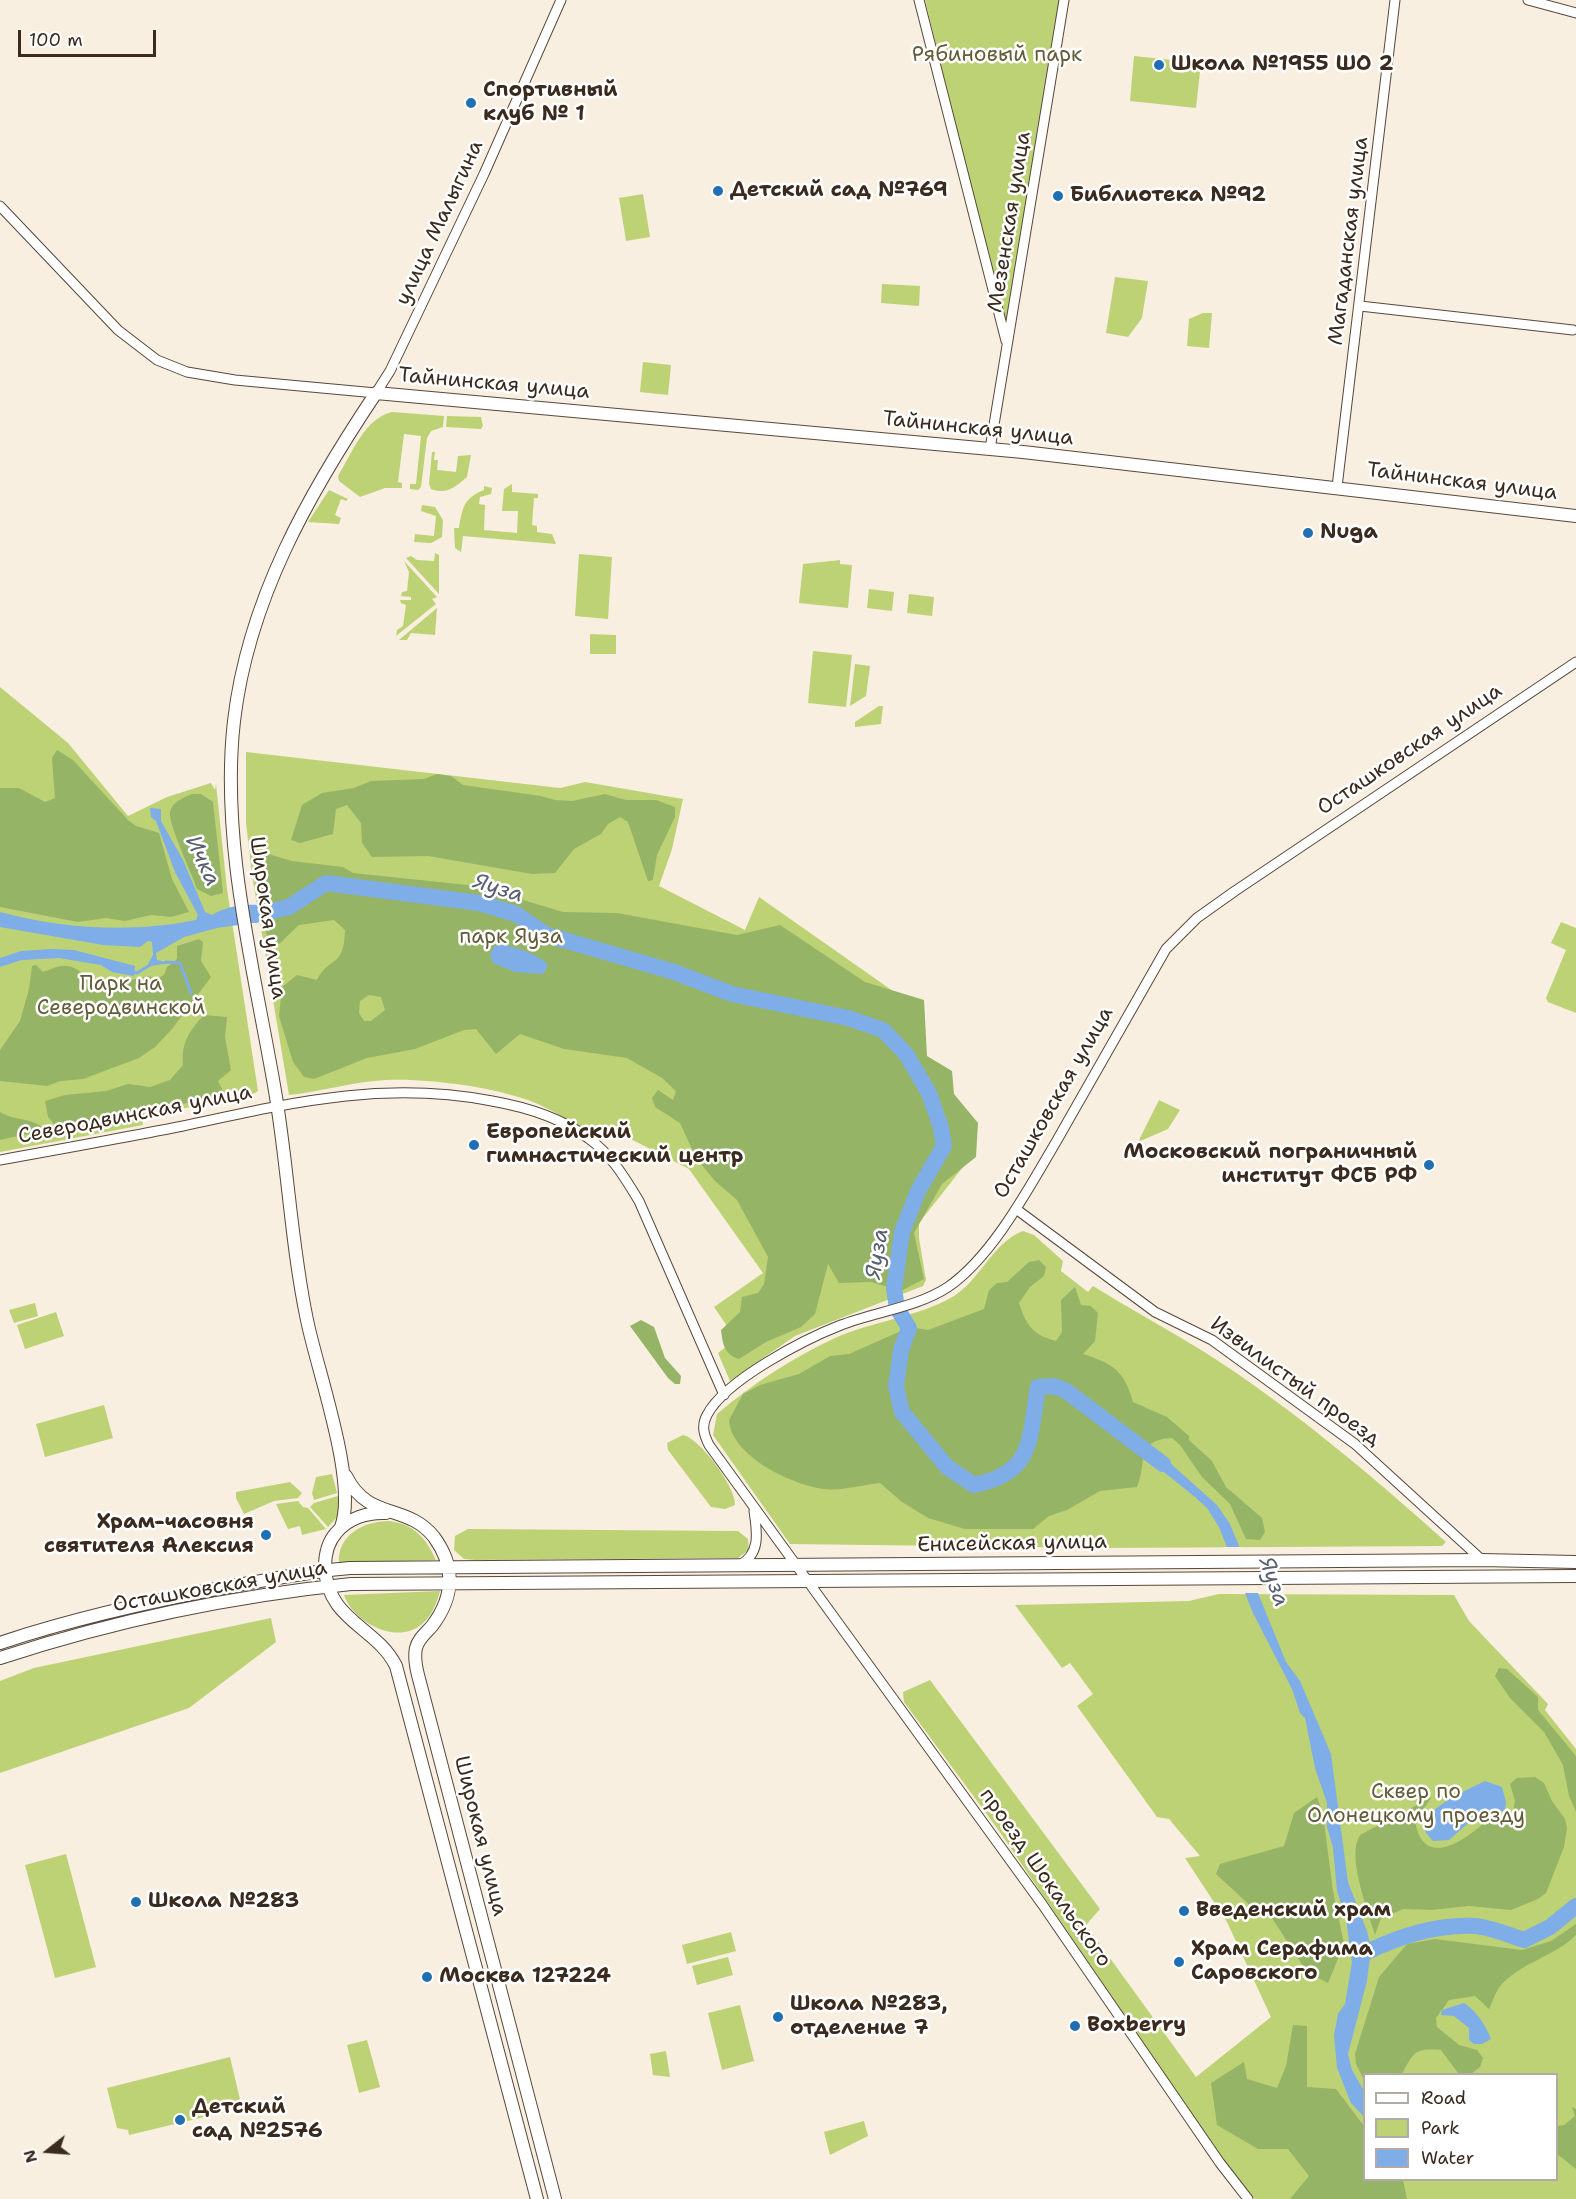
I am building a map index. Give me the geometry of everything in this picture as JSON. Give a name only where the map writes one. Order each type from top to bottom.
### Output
[{"type":"main road","name":"Тайнинская улица","points":[[376,393],[990,449],[1576,516]]},
{"type":"main road","name":"Широкая улица","points":[[376,393],[286,542],[263,598],[249,645],[233,732],[232,796],[240,882],[278,1106],[296,1264],[307,1322],[345,1473],[361,1499],[374,1507],[422,1524],[443,1551],[449,1567],[451,1582],[444,1607],[415,1650],[418,1675],[555,2199]]},
{"type":"main road","points":[[341,1527],[346,1513],[345,1473]]},
{"type":"main road","points":[[341,1527],[367,1515],[396,1514]]},
{"type":"main road","name":"Широкая улица","points":[[341,1527],[332,1539],[325,1557],[328,1586],[332,1598],[342,1612],[381,1644],[396,1666],[537,2199]]},
{"type":"main road","name":"Енисейская улица","points":[[449,1567],[676,1565],[796,1567],[1482,1560],[1576,1562]]},
{"type":"main road","points":[[676,1565],[681,1567],[685,1574],[676,1581]]},
{"type":"main road","name":"Осташковская улица","points":[[0,1643],[146,1603],[325,1570],[449,1567]]},
{"type":"main road","name":"Енисейская улица","points":[[451,1582],[807,1582],[1576,1576]]},
{"type":"main road","name":"Осташковская улица","points":[[0,1658],[138,1619],[328,1586],[451,1582]]},
{"type":"main road","points":[[495,2042],[499,2047],[506,2048],[511,2044],[512,2038]]},
{"type":"street","name":"улица Малыгина","points":[[376,393],[390,371],[466,212],[561,0]]},
{"type":"street","points":[[919,0],[1007,346]]},
{"type":"street","name":"Мезенская улица","points":[[990,449],[1064,0]]},
{"type":"street","name":"Магаданская улица","points":[[1337,487],[1395,0]]},
{"type":"street","points":[[1528,0],[1576,13]]},
{"type":"street","points":[[0,206],[118,330],[137,346],[171,367],[209,377],[376,393]]},
{"type":"street","points":[[1360,306],[1573,330]]},
{"type":"street","name":"Осташковская улица","points":[[807,1582],[705,1437],[706,1415],[724,1395],[747,1377],[798,1345],[872,1314],[923,1299],[960,1278],[976,1263],[1016,1209],[1166,949],[1179,935],[1234,891],[1576,662]]},
{"type":"street","name":"Северодвинская улица","points":[[0,1160],[278,1106],[373,1093],[426,1091],[519,1106],[560,1120],[588,1138],[617,1166],[639,1201],[724,1395]]},
{"type":"street","name":"Извилистый проезд","points":[[1016,1209],[1155,1312],[1212,1340],[1355,1444],[1482,1560]]},
{"type":"street","points":[[738,1566],[753,1554],[756,1545],[754,1508]]},
{"type":"street","points":[[786,1582],[796,1573],[796,1567]]},
{"type":"street","name":"проезд Шокальского","points":[[807,1582],[1042,1904],[1220,2163],[1248,2199]]},
{"type":"street","points":[[437,1816],[438,1810],[443,1806],[449,1807],[453,1812]]},
{"type":"green space","name":"Рябиновый парк","points":[[925,0],[1062,0],[1007,332]]},
{"type":"green space","points":[[1134,56],[1201,63],[1196,108],[1130,101]]},
{"type":"green space","points":[[643,194],[650,237],[626,241],[619,198]]},
{"type":"green space","points":[[1115,277],[1148,281],[1142,318],[1128,337],[1106,333]]},
{"type":"green space","points":[[882,284],[920,286],[919,306],[881,303]]},
{"type":"green space","points":[[1203,313],[1212,313],[1209,348],[1187,346],[1189,319]]},
{"type":"green space","points":[[643,362],[671,365],[668,395],[640,392]]},
{"type":"green space","points":[[392,412],[444,416],[443,427],[431,431],[427,438],[421,487],[418,490],[410,489],[410,484],[416,484],[421,436],[404,434],[398,482],[402,483],[402,488],[385,488],[360,497],[339,481],[338,476],[367,429],[374,421]]},
{"type":"green space","points":[[447,416],[481,417],[483,426],[481,429],[446,427]]},
{"type":"green space","points":[[432,452],[435,452],[434,460],[438,460],[437,470],[456,472],[458,456],[471,455],[467,477],[455,487],[446,490],[431,489],[429,484]]},
{"type":"green space","points":[[512,484],[512,492],[538,494],[538,498],[534,498],[532,525],[537,526],[537,532],[552,534],[556,544],[463,536],[461,552],[455,548],[454,528],[459,528],[465,504],[472,496],[484,490],[484,486],[492,488],[491,494],[480,497],[479,504],[485,505],[484,530],[517,533],[518,511],[502,511],[504,489]]},
{"type":"green space","points":[[329,490],[348,499],[346,501],[341,499],[335,515],[341,518],[339,524],[308,522]]},
{"type":"green space","points":[[422,505],[435,507],[443,520],[442,537],[431,543],[414,542],[415,534],[434,536],[436,516],[421,511]]},
{"type":"green space","points":[[435,553],[439,555],[439,594],[406,558],[411,556],[417,560],[434,561]]},
{"type":"green space","points":[[579,554],[612,557],[608,619],[575,616]]},
{"type":"green space","points":[[840,560],[840,564],[852,565],[848,608],[799,603],[803,564]]},
{"type":"green space","points":[[404,561],[437,597],[432,599],[436,604],[396,636],[397,630],[403,626],[406,605],[400,600],[411,600],[411,597],[401,596],[402,592],[407,591],[409,572]]},
{"type":"green space","points":[[869,589],[894,592],[892,611],[867,608]]},
{"type":"green space","points":[[909,594],[934,597],[932,616],[907,613]]},
{"type":"green space","points":[[437,608],[435,635],[411,633],[407,640],[399,640]]},
{"type":"green space","points":[[590,634],[616,635],[616,654],[590,654]]},
{"type":"green space","points":[[813,651],[852,655],[846,707],[808,703]]},
{"type":"green space","points":[[855,664],[870,666],[866,696],[850,706]]},
{"type":"green space","name":"Парк на Северодвинской","points":[[0,687],[68,743],[128,816],[167,797],[211,783],[215,790],[216,784],[227,889],[258,1091],[250,1096],[142,1116],[143,1125],[0,1152]]},
{"type":"green space","points":[[879,706],[883,706],[881,724],[855,727],[855,722]]},
{"type":"green space","points":[[57,750],[73,760],[128,820],[136,826],[159,833],[172,879],[189,912],[171,917],[151,915],[125,921],[106,918],[78,922],[0,907],[0,788],[19,788],[45,802],[55,798],[52,758]]},
{"type":"green space","name":"парк Яуза","points":[[246,752],[560,788],[585,782],[683,799],[672,849],[659,886],[745,930],[759,897],[900,996],[913,1068],[965,1126],[963,1167],[919,1223],[919,1238],[926,1280],[923,1286],[795,1336],[730,1381],[718,1353],[736,1339],[714,1307],[763,1273],[689,1169],[623,1135],[615,1140],[604,1137],[528,1100],[493,1090],[430,1081],[391,1080],[363,1082],[289,1095],[252,875],[246,823]]},
{"type":"green space","points":[[437,774],[451,776],[463,785],[555,800],[572,801],[605,794],[626,800],[656,800],[675,807],[675,817],[657,855],[653,880],[648,881],[628,822],[620,817],[608,824],[601,834],[574,849],[555,873],[532,874],[428,856],[372,857],[362,843],[361,823],[347,805],[336,809],[333,834],[300,843],[291,840],[302,805],[322,793],[354,788],[371,781],[424,779]]},
{"type":"green space","points":[[192,794],[201,794],[213,802],[223,893],[211,896],[197,889],[170,818],[173,806]]},
{"type":"green space","name":"парк Яуза","points":[[265,853],[292,861],[343,867],[353,873],[477,886],[563,912],[617,913],[737,935],[780,925],[865,982],[924,1000],[927,1056],[952,1071],[954,1094],[978,1123],[976,1157],[942,1184],[914,1233],[924,1279],[901,1291],[871,1282],[839,1283],[828,1264],[815,1314],[801,1327],[766,1342],[739,1359],[734,1357],[725,1348],[721,1330],[740,1312],[742,1297],[758,1293],[764,1284],[768,1257],[737,1200],[715,1181],[696,1158],[680,1123],[655,1107],[652,1098],[658,1090],[673,1100],[676,1091],[662,1078],[627,1058],[564,1049],[520,1034],[496,1054],[476,1029],[464,1030],[415,1049],[367,1058],[314,1079],[304,1077],[293,1062],[279,1016],[282,987],[297,975],[317,980],[342,951],[345,930],[334,920],[299,925],[277,946],[268,941],[255,880]],"holes":[[[369,995],[381,997],[385,1010],[371,1021],[364,1021],[359,1013],[360,1001]]]},
{"type":"green space","points":[[1561,922],[1576,928],[1576,1013],[1548,1002],[1546,998],[1566,950],[1551,943]]},
{"type":"green space","points":[[199,939],[203,942],[201,961],[211,977],[172,1029],[155,1047],[139,1058],[83,1079],[61,1081],[47,1086],[0,1081],[0,1050],[20,1021],[29,989],[32,966],[36,965],[43,972],[60,966],[69,966],[94,979],[109,981],[148,976],[157,979],[164,975],[167,967],[177,959],[177,946]]},
{"type":"green space","points":[[204,1015],[227,1017],[225,1037],[231,1070],[218,1081],[224,1093],[221,1099],[163,1106],[58,1129],[48,1117],[45,1101],[65,1095],[106,1091],[128,1084],[150,1087],[170,1080],[183,1065],[183,1050],[187,1038]]},
{"type":"green space","points":[[1159,1100],[1180,1110],[1168,1129],[1138,1142]]},
{"type":"green space","points":[[0,1112],[42,1127],[36,1132],[0,1140]]},
{"type":"green space","points":[[1023,1231],[1034,1235],[1063,1261],[1061,1271],[1088,1292],[1093,1286],[1206,1353],[1269,1396],[1359,1467],[1446,1542],[1442,1546],[1108,1548],[790,1544],[713,1435],[717,1414],[772,1373],[818,1346],[848,1333],[909,1315],[954,1296],[972,1280],[1003,1243]]},
{"type":"green space","points":[[1039,1260],[1046,1267],[1044,1276],[1030,1287],[1019,1303],[1028,1323],[1042,1336],[1056,1341],[1062,1332],[1061,1300],[1075,1287],[1081,1305],[1091,1306],[1098,1313],[1095,1341],[1083,1354],[1110,1365],[1126,1382],[1133,1402],[1167,1417],[1189,1436],[1189,1440],[1212,1461],[1226,1487],[1262,1518],[1265,1532],[1260,1540],[1246,1539],[1230,1504],[1202,1477],[1180,1445],[1172,1438],[1152,1443],[1147,1448],[1137,1487],[1100,1491],[1067,1510],[1049,1516],[1033,1529],[965,1529],[928,1518],[902,1502],[880,1483],[845,1489],[824,1489],[796,1482],[780,1475],[752,1457],[732,1433],[729,1420],[743,1394],[760,1385],[799,1374],[830,1356],[849,1354],[910,1327],[928,1330],[984,1309],[989,1290],[997,1283],[1007,1282],[1029,1262]]},
{"type":"green space","points":[[35,1303],[38,1316],[14,1323],[9,1310]]},
{"type":"green space","points":[[56,1312],[64,1336],[25,1349],[17,1325]]},
{"type":"green space","points":[[641,1320],[654,1327],[665,1358],[681,1376],[680,1384],[675,1384],[668,1378],[630,1326]]},
{"type":"green space","points":[[104,1405],[113,1438],[45,1457],[36,1424]]},
{"type":"green space","points":[[683,1435],[699,1445],[716,1465],[730,1488],[735,1505],[725,1509],[711,1507],[668,1450],[667,1443]]},
{"type":"green space","points":[[332,1474],[337,1493],[314,1500],[312,1493],[316,1477]]},
{"type":"green space","points":[[290,1482],[302,1493],[298,1498],[274,1501],[244,1514],[236,1498],[236,1492]]},
{"type":"green space","points":[[338,1496],[340,1514],[328,1527],[310,1507],[314,1503]]},
{"type":"green space","points":[[298,1501],[303,1507],[308,1508],[326,1529],[302,1535],[300,1526],[288,1529],[276,1504]]},
{"type":"green space","points":[[389,1521],[405,1525],[418,1533],[436,1560],[339,1563],[342,1545],[347,1537],[362,1527]]},
{"type":"green space","points":[[468,1529],[738,1531],[748,1539],[749,1550],[738,1558],[475,1560],[464,1559],[454,1550],[455,1536]]},
{"type":"green space","points":[[440,1591],[434,1609],[426,1621],[412,1630],[401,1633],[389,1632],[366,1622],[356,1614],[344,1595]]},
{"type":"green space","name":"Сквер по Олонецкому проезду","points":[[1219,1594],[1454,1595],[1469,1621],[1548,1704],[1545,1710],[1576,1749],[1576,2199],[1255,2199],[1219,2154],[997,1828],[904,1702],[903,1692],[930,1680],[1100,1909],[1086,1925],[1196,2077],[1271,2017],[1227,1922],[1185,1858],[1200,1856],[1169,1819],[1157,1817],[1077,1706],[1093,1694],[1070,1663],[1062,1668],[1015,1605],[1189,1601]]},
{"type":"green space","points":[[271,1618],[276,1642],[189,1708],[0,1773],[0,1681],[34,1668]]},
{"type":"green space","points":[[1499,1668],[1507,1669],[1538,1697],[1538,1710],[1576,1756],[1576,1812],[1569,1796],[1563,1765],[1544,1732],[1510,1698],[1495,1676]]},
{"type":"green space","points":[[1535,1777],[1544,1783],[1552,1801],[1565,1819],[1567,1828],[1564,1847],[1546,1893],[1538,1899],[1511,1910],[1469,1906],[1432,1910],[1404,1909],[1381,1918],[1375,1935],[1363,1898],[1355,1856],[1356,1844],[1360,1835],[1432,1797],[1415,1821],[1419,1836],[1426,1844],[1435,1848],[1445,1847],[1466,1837],[1485,1822],[1503,1824],[1511,1820],[1515,1801],[1510,1784],[1517,1778]]},
{"type":"green space","points":[[1317,1797],[1323,1814],[1333,1891],[1344,1944],[1328,1983],[1307,1972],[1272,1918],[1256,1911],[1216,1874],[1220,1864],[1284,1846],[1294,1813]]},
{"type":"green space","points":[[66,1854],[96,1967],[55,1978],[25,1865]]},
{"type":"green space","points":[[1576,1924],[1576,1935],[1568,1942],[1510,1976],[1496,1992],[1489,2009],[1475,1996],[1449,2000],[1436,2018],[1437,2027],[1459,2045],[1477,2050],[1483,2058],[1480,2067],[1472,2073],[1458,2073],[1441,2050],[1425,2050],[1412,2056],[1403,2073],[1363,2073],[1363,2078],[1356,2064],[1355,2054],[1379,1977],[1407,1944],[1435,1939],[1522,1950],[1551,1941]]},
{"type":"green space","points":[[731,1932],[736,1951],[687,1964],[682,1945]]},
{"type":"green space","points":[[728,1957],[733,1975],[697,1985],[692,1966]]},
{"type":"green space","points":[[740,2005],[754,2061],[722,2070],[708,2013]]},
{"type":"green space","points":[[1293,2025],[1307,2026],[1307,2087],[1336,2089],[1363,2125],[1363,2181],[1403,2181],[1407,2199],[1290,2199],[1309,2176],[1288,2149],[1258,2149],[1217,2125],[1211,2083],[1244,2062],[1247,2079],[1277,2088],[1286,2066]]},
{"type":"green space","points":[[367,2040],[380,2087],[359,2093],[347,2045]]},
{"type":"green space","points":[[666,2051],[670,2077],[653,2075],[650,2054]]},
{"type":"green space","points":[[230,2057],[242,2108],[129,2135],[128,2130],[117,2128],[107,2088]]},
{"type":"green space","points":[[1572,2107],[1576,2109],[1576,2169],[1558,2155],[1558,2126],[1564,2125],[1575,2116]]},
{"type":"green space","points":[[864,2121],[868,2136],[830,2155],[824,2132]]},
{"type":"water","points":[[150,808],[161,809],[161,821],[183,860],[205,912],[212,915],[227,908],[244,905],[262,905],[277,910],[266,921],[217,928],[184,937],[156,953],[157,960],[170,963],[150,966],[147,966],[153,955],[152,942],[148,941],[140,947],[103,945],[0,927],[0,912],[48,922],[122,928],[196,920],[198,915],[175,872],[156,821],[151,817]]},
{"type":"water","points":[[503,945],[537,956],[547,963],[547,968],[543,974],[515,972],[493,963],[490,955],[494,946]]},
{"type":"water","points":[[74,950],[135,966],[134,976],[112,972],[101,965],[59,958],[22,960],[0,967],[0,958],[21,951]]},
{"type":"water","points":[[1152,1447],[1217,1505],[1230,1524],[1286,1662],[1300,1681],[1331,1754],[1348,1882],[1367,1931],[1371,1948],[1367,1981],[1348,2054],[1352,2070],[1363,2089],[1363,2116],[1351,2103],[1337,2068],[1334,2035],[1338,2014],[1345,2004],[1352,1962],[1346,1919],[1337,1891],[1333,1848],[1327,1827],[1327,1803],[1315,1768],[1305,1718],[1300,1713],[1292,1689],[1253,1613],[1219,1527],[1207,1508],[1144,1456]]},
{"type":"water","points":[[1485,1781],[1502,1787],[1506,1802],[1505,1811],[1482,1811],[1449,1840],[1433,1841],[1426,1833],[1424,1817],[1452,1797]]},
{"type":"water","points":[[1464,2003],[1480,2019],[1491,2039],[1482,2044],[1474,2044],[1469,2040],[1469,2028],[1454,2016],[1441,2015],[1442,2010]]},
{"type":"pier","points":[[1223,1547],[1244,1547],[1262,1593],[1242,1593]]},
{"type":"waterway","name":"Яуза","points":[[255,915],[289,907],[326,883],[479,903],[516,914],[547,935],[674,972],[732,994],[848,1018],[883,1030],[906,1054],[929,1093],[941,1128],[944,1146],[918,1191],[902,1232],[894,1289],[897,1308],[909,1328],[901,1350],[896,1387],[902,1412],[947,1467],[974,1485],[1008,1472],[1019,1462],[1026,1451],[1030,1437],[1038,1387],[1053,1386],[1065,1390],[1163,1464]]},
{"type":"waterway","points":[[166,962],[180,963],[191,993]]},
{"type":"waterway","points":[[133,972],[137,973],[150,965]]},
{"type":"waterway","points":[[1363,1954],[1403,1937],[1445,1927],[1475,1926],[1524,1940],[1550,1927],[1576,1906]]},
{"type":"place","name":"Школа №1955 ШО 2","points":[[1159,65]]},
{"type":"place","name":"Спортивный клуб № 1","points":[[471,103]]},
{"type":"place","name":"Детский сад №769","points":[[718,191]]},
{"type":"place","name":"Библиотека №92","points":[[1058,196]]},
{"type":"place","name":"Nuga","points":[[1308,533]]},
{"type":"place","name":"Европейский гимнастический центр","points":[[474,1145]]},
{"type":"place","name":"Московский пограничный институт ФСБ РФ","points":[[1429,1165]]},
{"type":"place","name":"Храм-часовня святителя Алексия","points":[[266,1535]]},
{"type":"place","name":"Школа №283","points":[[136,1902]]},
{"type":"place","name":"Введенский храм","points":[[1184,1911]]},
{"type":"place","name":"Храм Серафима Саровского","points":[[1179,1962]]},
{"type":"place","name":"Москва 127224","points":[[427,1977]]},
{"type":"place","name":"Школа №283, отделение 7","points":[[778,2017]]},
{"type":"place","name":"Boxberry","points":[[1075,2026]]},
{"type":"place","name":"Детский сад №2576","points":[[180,2120]]},
{"type":"water label","name":"Ичка","points":[[202,861]]}]
